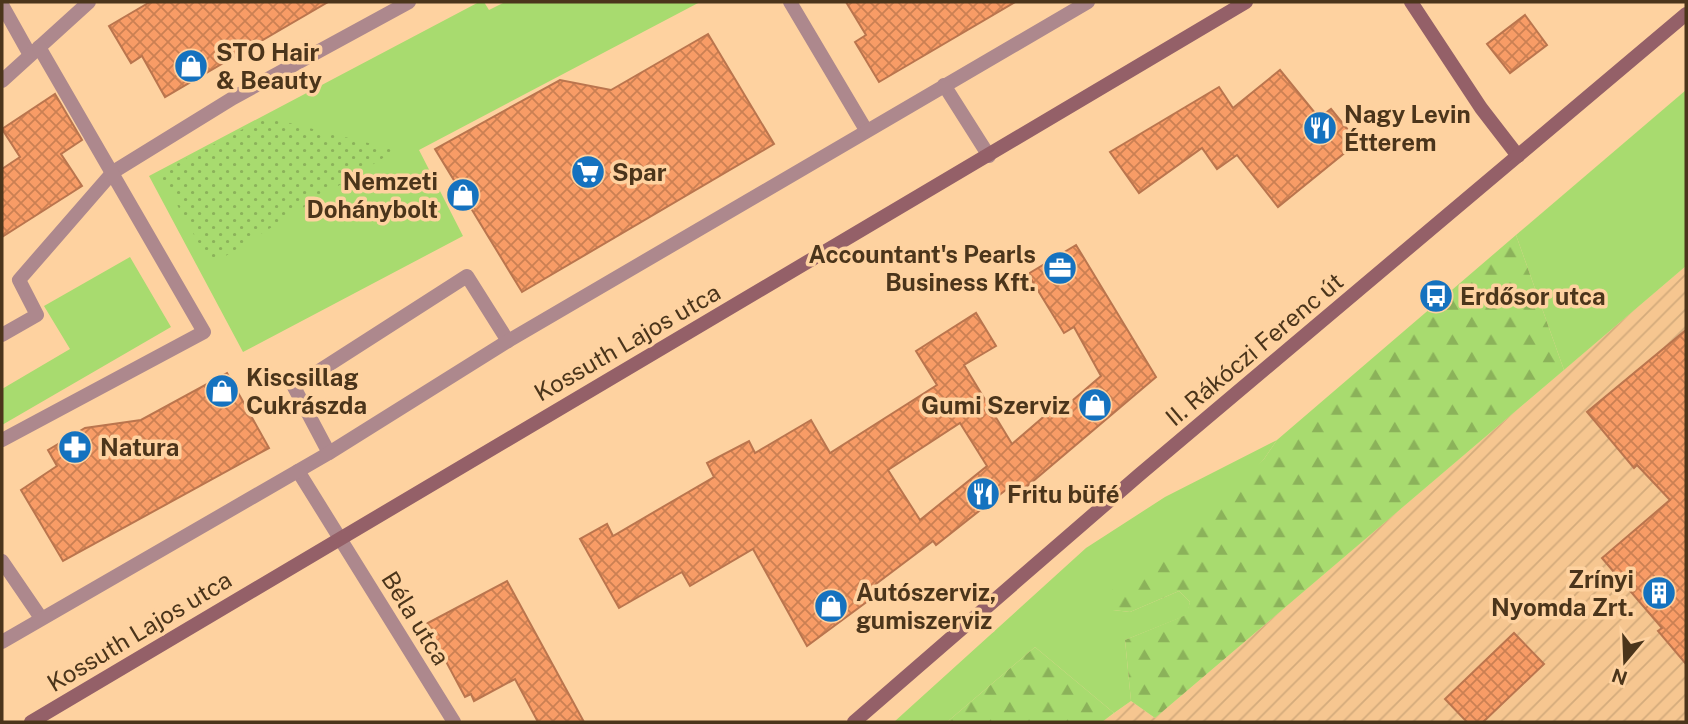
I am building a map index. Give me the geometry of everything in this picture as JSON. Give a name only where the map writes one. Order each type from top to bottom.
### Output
[{"type":"street","points":[[2,81],[89,2]]},
{"type":"street","points":[[2,335],[37,315],[19,280],[113,172],[233,97],[409,2]]},
{"type":"street","points":[[790,2],[866,130]]},
{"type":"street","points":[[2,642],[329,453],[509,341],[1088,2]]},
{"type":"street","name":"Kossuth Lajos utca","points":[[31,722],[1246,2]]},
{"type":"street","points":[[2,5],[113,172],[204,332],[2,440]]},
{"type":"street","points":[[1411,5],[1481,108],[1518,156]]},
{"type":"street","name":"II. Rákóczi Ferenc út","points":[[854,722],[1139,475],[1686,14]]},
{"type":"street","points":[[944,85],[989,156]]},
{"type":"street","points":[[329,453],[294,387],[467,276],[509,341]]},
{"type":"street","name":"Béla utca","points":[[298,471],[454,722]]},
{"type":"street","points":[[2,561],[41,618]]},
{"type":"shaded area","points":[[1686,266],[1686,722],[1102,722],[1131,701],[1155,718]]},
{"type":"green space","points":[[479,2],[484,2],[489,10],[505,2],[700,2],[419,150],[463,236],[243,352],[149,176]]},
{"type":"green space","points":[[1686,90],[1686,266],[1564,370],[1516,235]]},
{"type":"green space","points":[[266,117],[396,150],[211,265],[159,173]]},
{"type":"green space","points":[[1516,235],[1564,370],[1155,718],[1131,701],[1125,640],[1186,615],[1190,602],[1179,591],[1130,612],[1113,610],[1105,596],[1264,459],[1277,440]]},
{"type":"green space","points":[[130,257],[171,327],[2,425],[2,389],[70,349],[44,306]]},
{"type":"green space","points":[[1277,440],[1264,459],[1113,610],[1130,612],[1179,591],[1190,602],[1187,615],[1125,640],[1131,701],[1114,713],[1035,647],[947,722],[894,722],[1086,548],[1165,497]]},
{"type":"green space","points":[[1035,647],[1114,713],[1102,722],[947,722]]},
{"type":"building","points":[[150,2],[328,2],[165,97],[142,56],[131,63],[109,26]]},
{"type":"building","points":[[846,2],[1015,2],[879,82],[855,42],[866,35]]},
{"type":"building","points":[[1525,15],[1547,45],[1510,73],[1487,44]]},
{"type":"building","name":"Spar","points":[[708,34],[774,144],[522,292],[435,149],[560,80],[611,90]]},
{"type":"building","points":[[1280,70],[1319,118],[1331,109],[1358,142],[1278,207],[1237,155],[1217,169],[1202,148],[1139,193],[1110,152],[1219,87],[1233,108]]},
{"type":"building","points":[[55,94],[82,140],[61,154],[82,186],[2,237],[2,169],[20,157],[2,129]]},
{"type":"building","points":[[1076,245],[1156,377],[1019,493],[1012,485],[936,545],[933,541],[868,590],[872,598],[807,646],[753,549],[690,586],[682,572],[619,608],[580,539],[607,524],[613,536],[714,477],[707,463],[749,441],[755,453],[811,420],[830,453],[937,385],[916,351],[976,313],[996,346],[964,365],[1012,444],[1055,407],[1059,412],[1101,376],[1074,327],[1064,333],[1028,274]],"holes":[[[960,423],[987,466],[920,520],[888,470]]]},
{"type":"building","points":[[1686,330],[1686,664],[1658,631],[1662,628],[1602,558],[1670,500],[1637,465],[1634,468],[1587,412]]},
{"type":"building","points":[[227,373],[269,448],[63,561],[21,490],[57,466],[48,450],[85,428],[141,420]]},
{"type":"building","points":[[507,581],[584,722],[538,722],[515,679],[474,701],[471,694],[465,697],[426,624]]},
{"type":"building","points":[[1514,633],[1544,664],[1483,722],[1467,722],[1445,699]]},
{"type":"place","name":"STO Hair & Beauty","points":[[191,66]]},
{"type":"place","name":"Nagy Levin Étterem","points":[[1320,128]]},
{"type":"place","name":"Spar","points":[[588,172]]},
{"type":"place","name":"Nemzeti Dohánybolt","points":[[463,195]]},
{"type":"place","name":"Accountant's Pearls Business Kft.","points":[[1060,268]]},
{"type":"place","name":"Erdősor utca","points":[[1436,296]]},
{"type":"place","name":"Kiscsillag Cukrászda","points":[[222,391]]},
{"type":"place","name":"Gumi Szerviz","points":[[1095,405]]},
{"type":"place","name":"Natura","points":[[75,447]]},
{"type":"place","name":"Fritu büfé","points":[[983,494]]},
{"type":"place","name":"Zrínyi Nyomda Zrt.","points":[[1659,593]]},
{"type":"place","name":"Autószerviz, gumiszerviz","points":[[831,606]]}]
